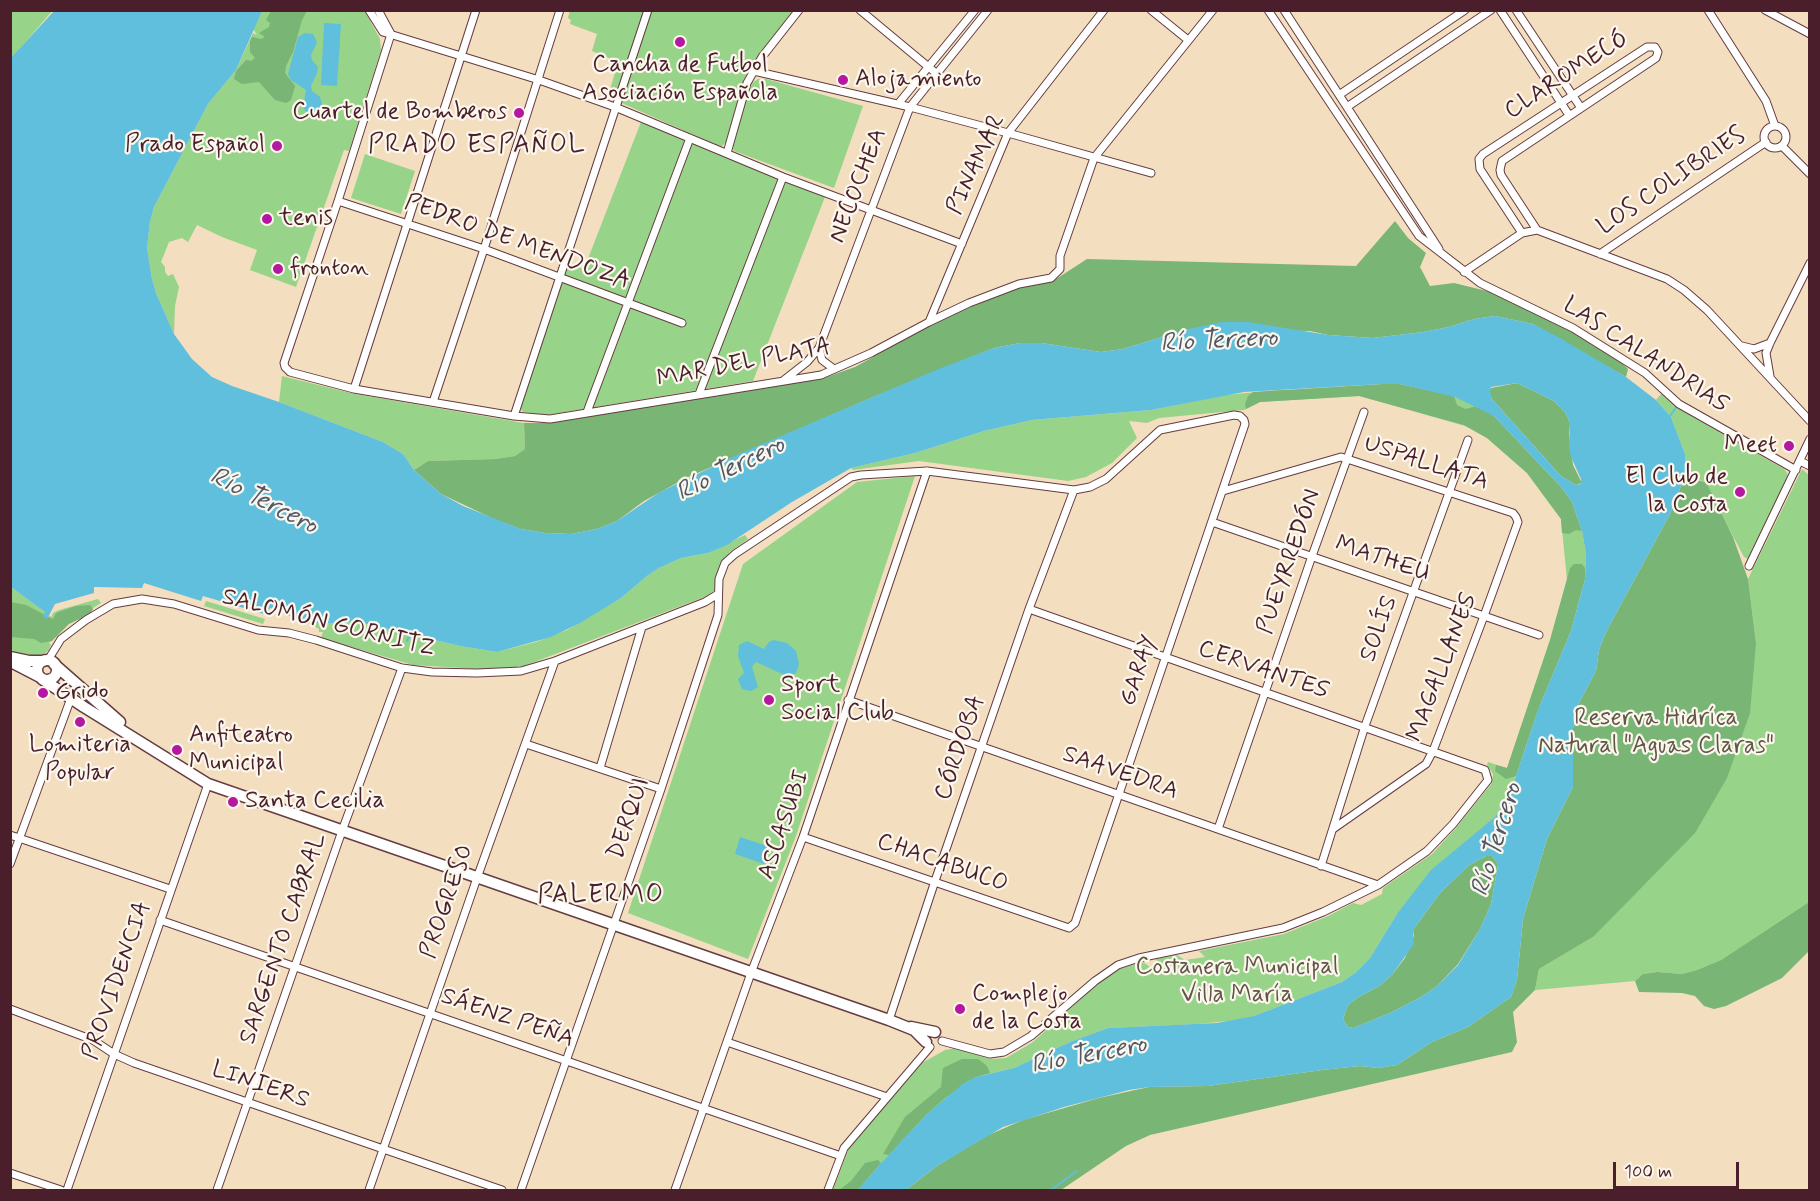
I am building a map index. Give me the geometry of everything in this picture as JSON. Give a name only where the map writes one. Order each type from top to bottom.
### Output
[{"type":"main road","points":[[10,657],[49,662],[140,740]]},
{"type":"main road","points":[[10,662],[41,678],[208,784],[938,1036]]},
{"type":"main road","points":[[41,678],[49,679],[54,676],[56,670],[49,662]]},
{"type":"main road","points":[[41,678],[37,669],[40,663],[49,662]]},
{"type":"main road","points":[[908,1027],[928,1044]]},
{"type":"street","points":[[369,10],[381,30],[391,34],[539,80],[615,107],[783,177],[962,244]]},
{"type":"street","points":[[338,201],[391,34],[378,10]]},
{"type":"street","points":[[354,389],[476,10]]},
{"type":"street","points":[[433,402],[560,10]]},
{"type":"street","points":[[514,416],[648,10]]},
{"type":"street","points":[[727,153],[744,89],[762,57],[799,10]]},
{"type":"street","points":[[860,10],[937,74]]},
{"type":"street","name":"NECOCHEA","points":[[898,104],[975,10]]},
{"type":"street","name":"NECOCHEA","points":[[782,382],[807,362],[819,348],[909,107],[988,10]]},
{"type":"street","name":"PINAMAR","points":[[928,322],[1008,133],[1104,10]]},
{"type":"street","points":[[1151,10],[1188,40]]},
{"type":"street","points":[[1094,158],[1213,10]]},
{"type":"street","name":"LAS CALANDRIAS","points":[[1268,10],[1419,236],[1480,283],[1573,328],[1645,374],[1679,404],[1796,470]]},
{"type":"street","points":[[1284,10],[1443,256]]},
{"type":"street","points":[[1339,94],[1465,10]]},
{"type":"street","points":[[1347,107],[1491,10]]},
{"type":"street","points":[[1500,10],[1569,116]]},
{"type":"street","points":[[1516,10],[1581,108]]},
{"type":"street","points":[[1708,10],[1766,101],[1775,126]]},
{"type":"street","points":[[1766,10],[1809,34]]},
{"type":"street","name":"CLAROMECÓ","points":[[1522,232],[1480,169],[1479,159],[1483,154],[1647,47],[1653,46],[1657,49],[1656,58],[1505,158],[1500,165],[1501,175],[1537,230]]},
{"type":"street","points":[[754,71],[898,104],[1150,173]]},
{"type":"street","points":[[1775,126],[1785,132],[1786,140],[1782,146],[1772,148],[1766,142],[1765,133],[1770,127],[1775,126]]},
{"type":"street","points":[[587,412],[690,138]]},
{"type":"street","name":"LOS COLIBRIES","points":[[1600,254],[1766,142]]},
{"type":"street","points":[[1782,146],[1809,174]]},
{"type":"street","name":"MAR DEL PLATA","points":[[338,201],[284,363],[287,370],[354,389],[514,416],[550,419],[821,375],[871,353],[928,322],[1019,285],[1047,280],[1060,269],[1060,256],[1094,158]]},
{"type":"street","points":[[699,394],[783,177]]},
{"type":"street","name":"PEDRO DE MENDOZA","points":[[338,201],[484,249],[682,323]]},
{"type":"street","points":[[1464,272],[1522,232],[1537,230],[1667,279],[1707,310],[1809,421]]},
{"type":"street","points":[[1770,378],[1766,353],[1809,263]]},
{"type":"street","points":[[1739,345],[1754,350],[1770,342]]},
{"type":"street","points":[[819,348],[822,360],[834,369]]},
{"type":"street","name":"PUEYRREDÓN","points":[[1218,829],[1364,412]]},
{"type":"street","name":"GARAY","points":[[1068,928],[1075,924],[1245,424],[1240,416],[1234,415],[1167,427],[1153,434],[1106,479],[1090,487],[1074,490]]},
{"type":"street","points":[[1749,566],[1809,439]]},
{"type":"street","name":"SOLÍS","points":[[1321,866],[1365,726],[1468,440]]},
{"type":"street","name":"USPALLATA","points":[[1223,491],[1341,457],[1513,513]]},
{"type":"street","points":[[1800,461],[1809,466]]},
{"type":"street","points":[[718,594],[721,571],[725,563],[735,554],[844,480],[861,475],[927,471],[1074,490]]},
{"type":"street","name":"ASCASUBI","points":[[675,1191],[751,973],[803,837],[927,471]]},
{"type":"street","name":"CÓRDOBA","points":[[889,1020],[1029,609],[1074,490]]},
{"type":"street","name":"MAGALLANES","points":[[1333,829],[1426,764],[1433,751],[1518,522],[1513,513]]},
{"type":"street","name":"MATHEU","points":[[1212,522],[1539,635]]},
{"type":"street","name":"SALOMÓN GORNITZ","points":[[49,662],[61,639],[86,620],[113,604],[142,599],[174,604],[258,630],[289,633],[316,640],[402,668],[432,672],[521,671],[555,661],[642,627],[705,602],[718,594]]},
{"type":"street","name":"DERQUI","points":[[521,1191],[661,789],[718,615],[718,594]]},
{"type":"street","name":"CERVANTES","points":[[1029,609],[1485,770],[1488,780],[1439,839],[1378,885]]},
{"type":"street","points":[[600,768],[642,627]]},
{"type":"street","name":"PROGRESO","points":[[369,1191],[555,661]]},
{"type":"street","name":"SARGENTO CABRAL","points":[[217,1191],[342,831],[402,668]]},
{"type":"street","points":[[10,864],[71,698]]},
{"type":"street","name":"SAAVEDRA","points":[[848,700],[1378,885]]},
{"type":"street","points":[[526,744],[661,789]]},
{"type":"street","name":"PROVIDENCIA","points":[[67,1191],[208,784]]},
{"type":"street","points":[[10,835],[170,889]]},
{"type":"street","name":"CHACABUCO","points":[[803,837],[1068,928]]},
{"type":"street","points":[[828,1191],[848,1142],[928,1044],[928,1035],[938,1036],[990,1054],[1004,1052],[1031,1036],[1101,976],[1118,965],[1139,958],[1283,928],[1378,885]]},
{"type":"street","name":"SÁENZ PEÑA","points":[[160,920],[841,1156]]},
{"type":"street","name":"LINIERS","points":[[10,1009],[93,1040],[114,1054],[134,1063],[502,1191]]},
{"type":"street","points":[[928,1044],[938,1047],[938,1036]]},
{"type":"street","points":[[727,1042],[887,1097]]},
{"type":"street","points":[[10,1173],[61,1191]]},
{"type":"green space","points":[[570,10],[794,11],[744,79],[726,142],[721,147],[608,97],[618,62],[592,51],[597,34],[570,24],[571,20],[568,18]]},
{"type":"green space","points":[[11,11],[52,11],[11,59]]},
{"type":"green space","name":"Prado Español","points":[[262,11],[365,11],[380,39],[381,50],[349,151],[344,150],[296,287],[250,270],[257,250],[197,225],[188,242],[182,238],[169,242],[161,262],[168,276],[173,274],[179,287],[175,306],[174,334],[156,293],[147,248],[154,207],[208,104],[236,70],[253,33],[257,35],[253,29]]},
{"type":"green space","points":[[271,11],[307,11],[286,66],[285,73],[295,86],[291,100],[286,103],[275,100],[259,82],[242,84],[234,79],[236,71],[246,60],[251,61],[255,58],[250,52],[250,41],[252,37],[261,39],[265,37],[259,33],[269,27],[270,23],[266,20]]},
{"type":"green space","points":[[758,79],[766,79],[863,106],[834,188],[734,151],[732,147],[747,96],[752,83]]},
{"type":"green space","points":[[641,122],[825,197],[753,381],[547,415],[523,412],[520,408],[567,263],[584,269]]},
{"type":"green space","points":[[365,154],[415,171],[401,214],[351,198]]},
{"type":"green space","points":[[1395,221],[1408,238],[1426,253],[1420,267],[1430,286],[1454,283],[1491,292],[1529,309],[1575,332],[1623,364],[1628,369],[1626,377],[1533,324],[1495,316],[1423,332],[1373,338],[1328,335],[1310,331],[1188,329],[1123,349],[1101,352],[1041,343],[1020,343],[994,348],[873,397],[686,478],[644,501],[617,521],[597,529],[571,534],[521,529],[494,519],[441,494],[414,470],[428,461],[495,459],[515,456],[525,449],[524,423],[546,423],[824,378],[855,367],[938,321],[1020,286],[1053,281],[1087,259],[1356,266]]},
{"type":"green space","points":[[282,376],[355,394],[524,423],[525,449],[515,456],[495,459],[428,461],[414,470],[403,454],[383,442],[279,402]]},
{"type":"green space","points":[[1517,383],[1554,401],[1565,412],[1570,423],[1569,435],[1573,465],[1582,483],[1576,485],[1561,476],[1492,399],[1489,392],[1491,388]]},
{"type":"green space","points":[[1400,384],[1454,396],[1457,405],[1465,409],[1477,406],[1494,416],[1562,488],[1572,502],[1582,531],[1562,533],[1561,519],[1527,473],[1487,438],[1464,425],[1359,396],[1260,402],[1246,409],[1245,404],[1248,396],[1253,392]]},
{"type":"green space","name":"Costanera Municipal Villa María","points":[[1279,390],[1430,390],[1477,406],[1494,416],[1582,531],[1586,554],[1585,579],[1511,791],[1495,817],[1397,914],[1370,958],[1342,982],[1238,1020],[1108,1028],[1070,1042],[1014,1068],[976,1077],[927,1114],[858,1190],[833,1190],[849,1148],[922,1063],[945,1050],[956,1048],[991,1059],[1006,1058],[1033,1042],[1098,983],[1120,969],[1143,962],[1150,967],[1160,964],[1155,959],[1177,955],[1185,960],[1205,957],[1199,951],[1284,934],[1353,903],[1361,905],[1382,894],[1383,888],[1432,854],[1456,828],[1492,783],[1493,774],[1487,765],[1488,762],[1507,768],[1550,640],[1567,580],[1561,519],[1527,473],[1487,438],[1465,426],[1360,396],[1260,402],[1244,410],[1159,418],[1147,423],[1129,421],[1137,438],[1112,463],[1086,477],[1068,481],[919,461],[853,470],[851,468],[915,453],[984,431],[1032,420],[1151,410],[1225,395]]},
{"type":"green space","name":"El Club de la Costa","points":[[1662,393],[1678,408],[1784,469],[1787,473],[1788,478],[1748,559],[1744,557],[1704,481],[1695,480],[1681,486],[1686,467],[1685,454],[1671,417],[1656,400]]},
{"type":"green space","points":[[1802,469],[1810,476],[1809,902],[1721,960],[1697,970],[1682,974],[1657,972],[1643,974],[1635,981],[1535,990],[1539,969],[1593,937],[1756,643],[1748,579]]},
{"type":"green space","name":"Sport Social Club","points":[[915,476],[796,836],[748,959],[628,913],[743,564],[857,482]]},
{"type":"green space","name":"Reserva Hidríca Natural \"Aguas Claras\"","points":[[1695,480],[1706,482],[1733,537],[1748,579],[1756,643],[1750,713],[1727,778],[1695,833],[1593,937],[1539,969],[1535,990],[1513,1012],[1517,1042],[1512,1052],[1150,1135],[1126,1146],[1061,1190],[906,1190],[937,1166],[984,1137],[1023,1120],[1099,1098],[1149,1087],[1208,1086],[1322,1070],[1397,1065],[1432,1042],[1468,1027],[1511,997],[1517,980],[1523,919],[1547,839],[1573,787],[1573,728],[1578,705],[1596,671],[1599,650],[1605,634],[1670,514],[1681,486]]},
{"type":"green space","points":[[745,535],[748,539],[730,552],[721,563],[715,590],[707,596],[524,666],[497,670],[413,665],[321,638],[323,632],[319,632],[319,629],[310,624],[353,621],[460,646],[497,652],[536,642],[567,630],[621,598],[659,568],[681,558],[708,553]]},
{"type":"green space","points":[[1574,564],[1582,564],[1585,568],[1585,579],[1571,631],[1538,710],[1516,776],[1506,779],[1495,771],[1496,765],[1507,768],[1550,640],[1570,568]]},
{"type":"green space","points":[[11,587],[45,612],[47,619],[59,610],[98,599],[101,603],[63,627],[49,643],[51,645],[48,651],[40,656],[25,657],[11,652]]},
{"type":"green space","points":[[206,601],[265,619],[263,624],[204,606]]},
{"type":"green space","points":[[11,602],[26,605],[53,619],[56,613],[76,606],[90,605],[93,609],[90,614],[69,624],[52,641],[41,643],[34,639],[11,637]]},
{"type":"green space","points":[[1486,856],[1492,856],[1498,864],[1491,904],[1480,929],[1458,964],[1437,986],[1421,997],[1390,1013],[1353,1028],[1348,1027],[1343,1019],[1348,1005],[1381,985],[1392,975],[1405,958],[1414,936],[1413,930],[1440,893],[1468,866]]},
{"type":"green space","points":[[1809,902],[1809,951],[1782,978],[1726,1006],[1714,1009],[1704,1006],[1695,996],[1682,993],[1639,992],[1635,981],[1643,974],[1657,972],[1682,974],[1721,960]]},
{"type":"green space","points":[[962,1059],[978,1059],[987,1066],[990,1073],[976,1077],[945,1098],[889,1155],[883,1154],[905,1117],[941,1087],[943,1068]]},
{"type":"green space","points":[[878,1160],[881,1163],[858,1190],[839,1190],[851,1181],[865,1163]]},
{"type":"water","name":"Río Tercero","points":[[54,11],[262,11],[236,70],[208,104],[154,207],[147,248],[156,293],[174,334],[192,359],[212,377],[383,442],[403,454],[414,470],[441,494],[463,506],[521,529],[571,534],[597,529],[617,521],[660,492],[741,453],[941,368],[994,348],[1020,343],[1041,343],[1101,352],[1123,349],[1188,329],[1222,322],[1249,322],[1328,335],[1373,338],[1423,332],[1495,316],[1533,324],[1626,377],[1656,400],[1671,417],[1685,454],[1686,467],[1670,514],[1605,634],[1599,650],[1596,671],[1578,705],[1573,728],[1573,787],[1547,839],[1523,919],[1517,980],[1511,997],[1468,1027],[1432,1042],[1397,1065],[1322,1070],[1208,1086],[1149,1087],[1129,1090],[1064,1107],[1003,1127],[937,1166],[906,1190],[858,1190],[927,1114],[964,1083],[976,1077],[1014,1068],[1070,1042],[1108,1028],[1217,1023],[1254,1016],[1342,982],[1355,973],[1370,958],[1397,914],[1431,870],[1495,817],[1511,791],[1538,710],[1571,631],[1585,579],[1586,554],[1582,531],[1572,502],[1562,488],[1494,416],[1455,397],[1400,384],[1244,392],[1151,410],[1032,420],[984,431],[915,453],[851,468],[792,502],[727,545],[708,553],[681,558],[659,568],[621,598],[580,623],[551,637],[497,652],[460,646],[354,621],[310,624],[270,608],[267,615],[203,596],[201,601],[144,583],[142,588],[94,587],[94,593],[55,604],[47,619],[43,616],[45,612],[11,587],[10,59]],"holes":[[[1517,383],[1554,401],[1565,412],[1570,423],[1571,457],[1581,484],[1576,485],[1561,476],[1492,399],[1491,387]],[[1486,856],[1492,856],[1498,864],[1491,904],[1480,929],[1458,965],[1437,986],[1421,997],[1390,1013],[1353,1028],[1348,1027],[1343,1019],[1348,1005],[1381,985],[1392,975],[1414,944],[1413,930],[1440,893],[1468,866]]]},
{"type":"water","points":[[324,23],[341,24],[337,86],[321,85]]},
{"type":"water","points":[[305,33],[313,34],[317,42],[311,55],[318,67],[311,86],[312,91],[320,97],[322,104],[318,110],[311,113],[306,112],[303,107],[306,90],[291,80],[288,74],[298,37]]},
{"type":"water","points":[[774,640],[787,643],[796,651],[799,664],[796,673],[789,677],[756,662],[752,667],[758,687],[751,691],[742,689],[738,679],[744,673],[738,656],[739,645],[747,641],[764,649],[769,642]]},
{"type":"water","points":[[740,837],[770,847],[764,864],[735,854]]},
{"type":"waterway","points":[[1670,416],[1677,406]]},
{"type":"waterway","points":[[407,641],[410,634]]},
{"type":"waterway","points":[[1051,1190],[1077,1171]]},
{"type":"place","name":"Cancha de Futbol Asociación Española","points":[[680,42]]},
{"type":"place","name":"Alojamiento","points":[[843,80]]},
{"type":"place","name":"Cuartel de Bomberos","points":[[519,113]]},
{"type":"place","name":"Prado Español","points":[[277,146]]},
{"type":"place","name":"tenis","points":[[267,219]]},
{"type":"place","name":"fronton","points":[[278,269]]},
{"type":"place","name":"Meet","points":[[1789,446]]},
{"type":"place","name":"El Club de la Costa","points":[[1740,492]]},
{"type":"place","name":"Grido","points":[[43,693]]},
{"type":"place","name":"Sport Social Club","points":[[769,700]]},
{"type":"place","name":"Lomiteria Popular","points":[[80,722]]},
{"type":"place","name":"Anfiteatro Municipal","points":[[177,750]]},
{"type":"place","name":"Santa Cecilia","points":[[233,802]]},
{"type":"place","name":"Complejo de la Costa","points":[[960,1009]]},
{"type":"district","name":"PRADO ESPAÑOL","points":[[477,147]]},
{"type":"district","name":"PALERMO","points":[[601,897]]}]
